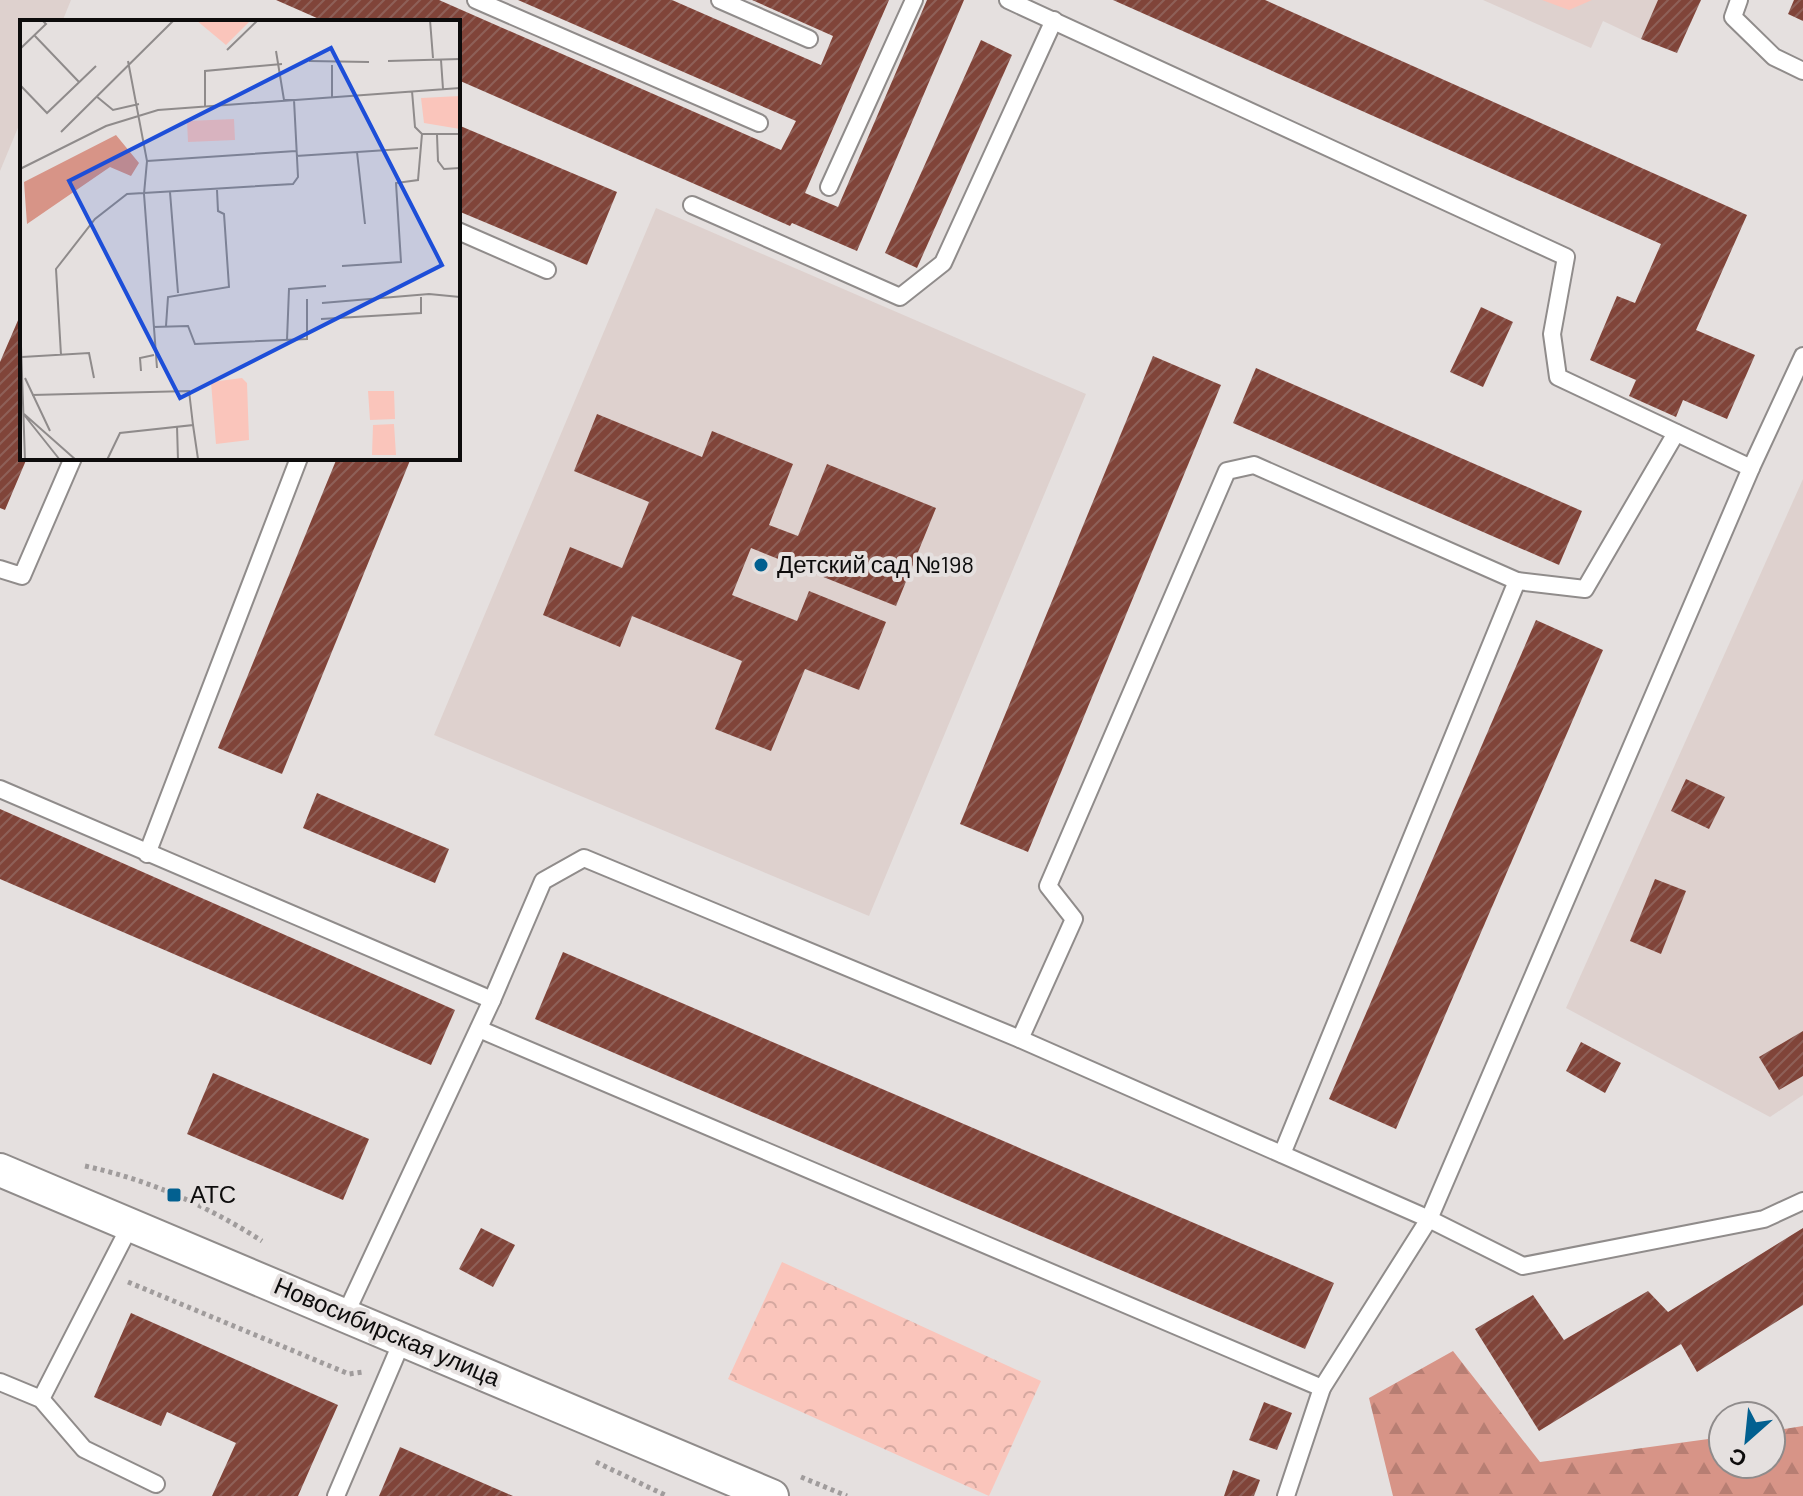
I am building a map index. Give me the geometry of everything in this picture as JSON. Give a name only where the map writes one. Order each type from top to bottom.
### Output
[{"type":"street","name":"Новосибирская улица","points":[[0,1170],[346,1313]]},
{"type":"street","name":"Новосибирская улица","points":[[405,1340],[772,1496]]},
{"type":"lane","points":[[476,0],[759,123]]},
{"type":"lane","points":[[720,0],[809,39]]},
{"type":"lane","points":[[829,187],[914,0]]},
{"type":"lane","points":[[1008,0],[1566,257],[1552,334],[1558,377],[1751,468]]},
{"type":"lane","points":[[1739,0],[1733,17],[1774,57],[1803,71]]},
{"type":"lane","points":[[692,205],[900,297],[943,263],[1054,20]]},
{"type":"lane","points":[[460,232],[547,270]]},
{"type":"lane","points":[[1286,1496],[1322,1388],[1429,1219],[1751,468],[1803,356]]},
{"type":"lane","points":[[1020,1039],[1074,919],[1048,886],[1227,471],[1254,465],[1517,581],[1585,589],[1676,433]]},
{"type":"lane","points":[[0,569],[22,576],[72,460]]},
{"type":"lane","points":[[147,854],[298,460]]},
{"type":"lane","points":[[1282,1154],[1517,581]]},
{"type":"lane","points":[[0,789],[492,1000]]},
{"type":"lane","points":[[336,1496],[405,1340],[346,1313],[479,1029],[543,881],[584,858],[1020,1039],[1429,1219],[1523,1266],[1764,1219],[1803,1201]]},
{"type":"lane","points":[[479,1029],[1322,1388]]},
{"type":"lane","points":[[41,1399],[131,1224]]},
{"type":"lane","points":[[0,1382],[41,1399],[84,1449],[156,1484]]},
{"type":"shaded area","points":[[0,0],[71,0],[63,20],[20,20],[20,123],[0,171]]},
{"type":"shaded area","points":[[1483,0],[1658,0],[1641,39],[1603,21],[1591,48]]},
{"type":"shaded area","name":"Детский сад №198","points":[[656,208],[1086,394],[869,916],[434,735]]},
{"type":"shaded area","points":[[1803,479],[1803,1095],[1770,1117],[1566,1008]]},
{"type":"green space","points":[[1542,0],[1592,0],[1569,10]]},
{"type":"green space","points":[[782,1262],[1041,1381],[989,1496],[728,1379]]},
{"type":"green space","points":[[1453,1351],[1540,1462],[1707,1439],[1707,1480],[1787,1480],[1787,1428],[1803,1426],[1803,1496],[1393,1496],[1369,1398]]},
{"type":"building","points":[[276,0],[439,0],[781,150],[796,121],[518,0],[672,0],[821,65],[833,36],[752,0],[889,0],[805,193],[838,207],[927,0],[964,0],[857,251],[792,223],[790,226],[460,81],[460,20],[321,20]]},
{"type":"building","points":[[1113,0],[1265,0],[1747,215],[1696,330],[1755,355],[1727,419],[1683,400],[1676,417],[1629,396],[1636,380],[1590,360],[1617,296],[1635,303],[1661,244]]},
{"type":"building","points":[[1658,0],[1701,0],[1677,53],[1641,39]]},
{"type":"building","points":[[1794,0],[1803,0],[1803,21],[1788,14]]},
{"type":"building","points":[[981,40],[1012,55],[917,268],[885,253]]},
{"type":"building","points":[[460,126],[617,192],[587,265],[460,212]]},
{"type":"building","points":[[1481,307],[1513,322],[1483,387],[1450,372]]},
{"type":"building","points":[[20,316],[20,460],[26,460],[5,510],[0,508],[0,362]]},
{"type":"building","points":[[1153,356],[1221,385],[1028,852],[960,824]]},
{"type":"building","points":[[1256,368],[1582,511],[1559,565],[1233,423]]},
{"type":"building","points":[[597,414],[702,457],[712,431],[793,464],[769,525],[798,536],[827,464],[936,508],[896,606],[751,548],[732,595],[797,621],[809,591],[886,622],[859,690],[805,669],[771,751],[715,729],[742,661],[632,616],[620,647],[543,615],[570,547],[622,568],[649,502],[574,471]]},
{"type":"building","points":[[336,460],[410,460],[282,774],[218,748]]},
{"type":"building","points":[[1536,620],[1603,650],[1396,1129],[1329,1099]]},
{"type":"building","points":[[1686,779],[1725,797],[1709,829],[1671,811]]},
{"type":"building","points":[[317,793],[449,849],[435,883],[303,828]]},
{"type":"building","points":[[0,809],[455,1010],[431,1065],[0,879]]},
{"type":"building","points":[[1655,879],[1686,891],[1661,954],[1630,941]]},
{"type":"building","points":[[563,952],[1334,1283],[1305,1349],[535,1019]]},
{"type":"building","points":[[1803,1031],[1803,1076],[1779,1090],[1759,1057]]},
{"type":"building","points":[[1581,1042],[1621,1063],[1605,1093],[1566,1071]]},
{"type":"building","points":[[213,1073],[369,1139],[343,1200],[187,1134]]},
{"type":"building","points":[[481,1228],[515,1245],[493,1287],[459,1269]]},
{"type":"building","points":[[1803,1228],[1803,1305],[1697,1372],[1681,1344],[1539,1431],[1475,1329],[1533,1295],[1564,1340],[1648,1291],[1668,1312]]},
{"type":"building","points":[[131,1313],[338,1405],[298,1496],[212,1496],[236,1443],[167,1412],[161,1426],[94,1397]]},
{"type":"building","points":[[1264,1402],[1292,1413],[1277,1450],[1249,1440]]},
{"type":"building","points":[[400,1447],[513,1496],[379,1496]]},
{"type":"building","points":[[1233,1470],[1260,1480],[1254,1496],[1224,1496]]},
{"type":"place","name":"Детский сад №198","points":[[761,565]]},
{"type":"place","name":"АТС","points":[[174,1195]]}]
